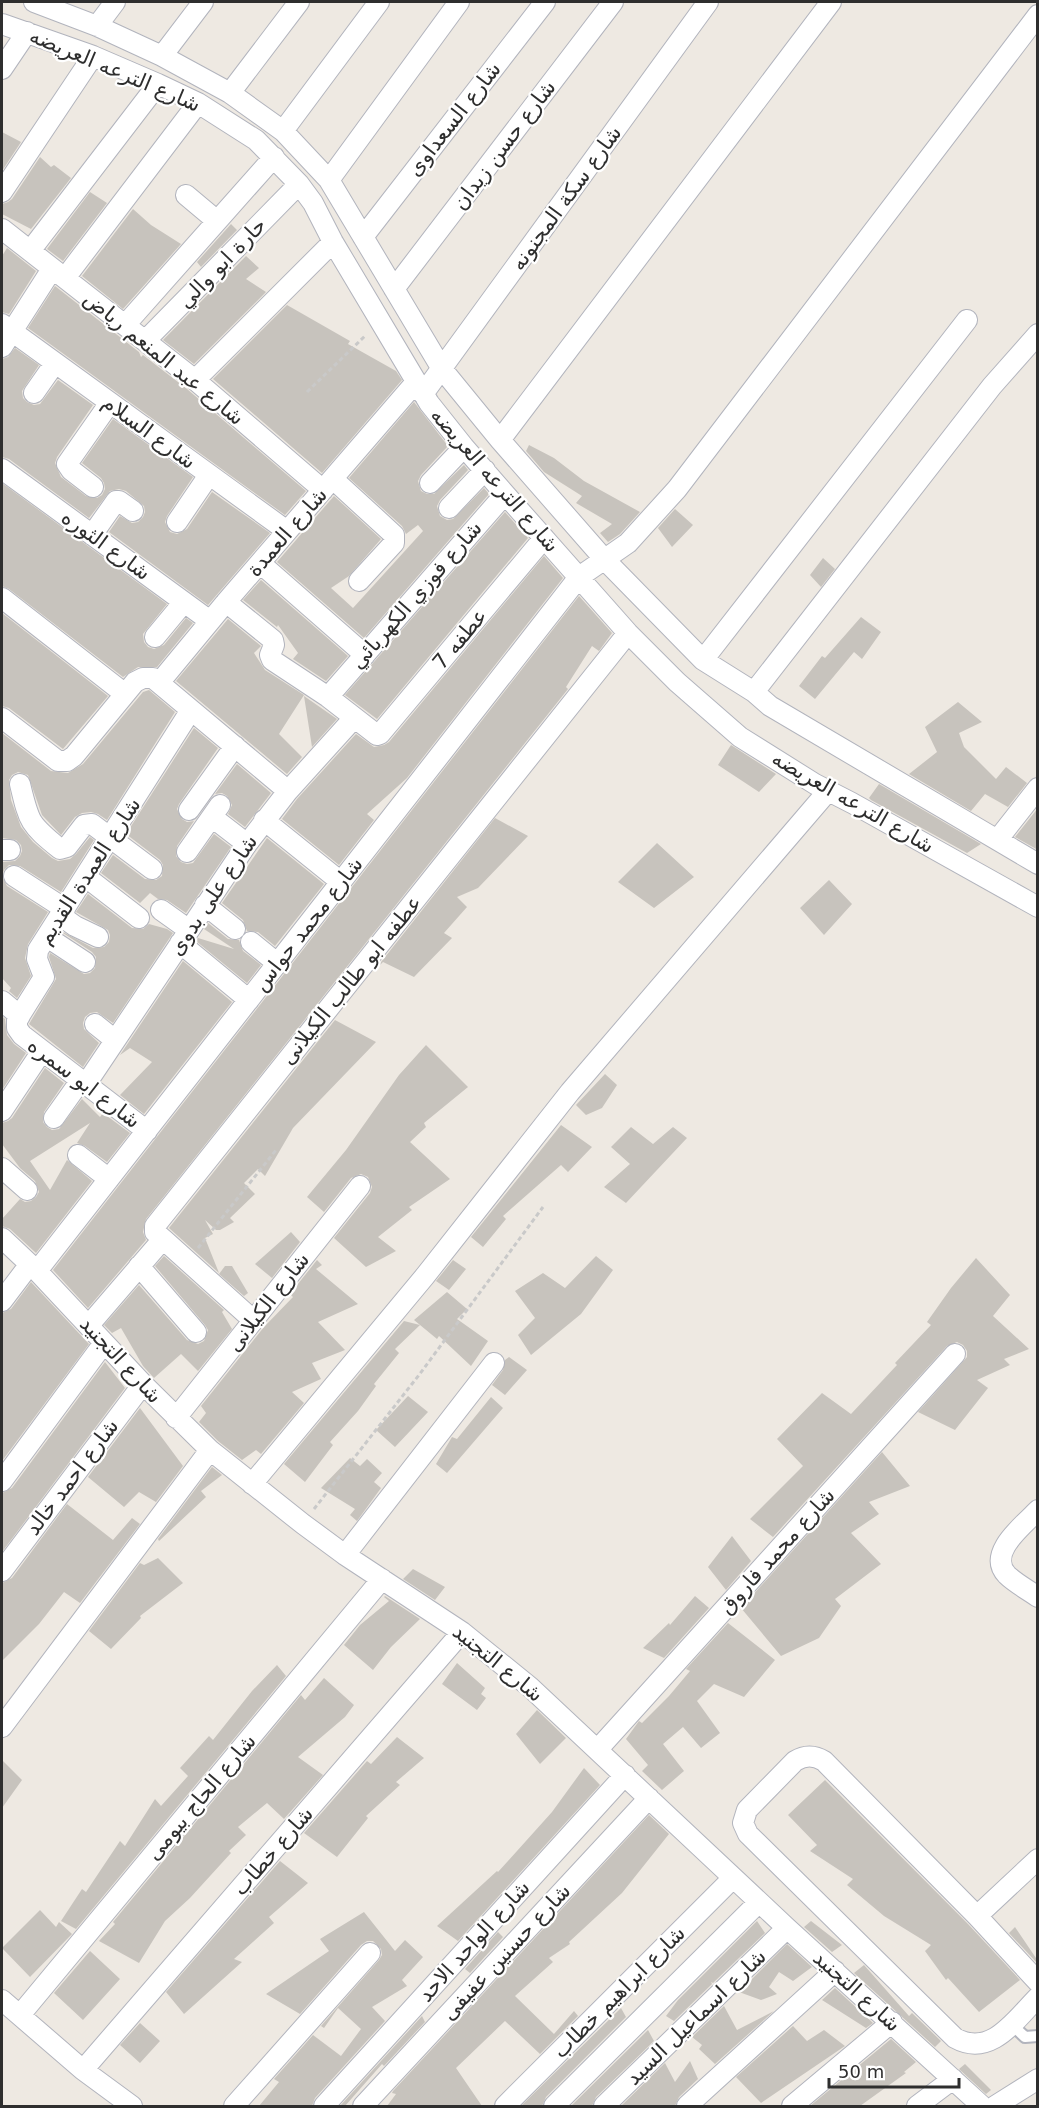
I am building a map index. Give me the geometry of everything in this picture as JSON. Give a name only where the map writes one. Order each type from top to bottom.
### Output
[{"type":"street","name":"شارع الترعه العريضه","points":[[34,2],[97,26],[162,56],[230,93],[277,126],[329,180],[442,369],[500,440],[605,560],[703,660],[754,692],[770,706],[1038,864]]},
{"type":"street","points":[[97,26],[115,2]]},
{"type":"street","points":[[162,56],[203,2]]},
{"type":"street","points":[[230,93],[299,2]]},
{"type":"street","points":[[256,140],[277,126],[379,2]]},
{"type":"street","points":[[329,180],[459,2]]},
{"type":"street","name":"شارع السعداوى","points":[[363,237],[545,2]]},
{"type":"street","name":"شارع حسن زيدان","points":[[394,289],[613,2]]},
{"type":"street","name":"شارع سكة المجنونه","points":[[420,388],[442,369],[708,2]]},
{"type":"street","points":[[500,440],[831,2]]},
{"type":"street","name":"شارع محمد حواس","points":[[2,1301],[109,1179],[579,577],[628,543],[677,489],[1038,15]]},
{"type":"street","name":"شارع الترعه العريضه","points":[[2,24],[93,56],[159,84],[198,103],[256,140],[299,184],[313,203],[333,242],[420,388],[464,447],[628,633],[677,682],[727,727],[828,791],[1038,907]]},
{"type":"street","points":[[2,69],[27,32]]},
{"type":"street","points":[[2,192],[93,56]]},
{"type":"street","points":[[30,251],[159,84]]},
{"type":"street","points":[[5,334],[58,274],[198,103]]},
{"type":"street","points":[[125,325],[274,157]]},
{"type":"street","name":"حارة ابو والي","points":[[146,341],[299,184]]},
{"type":"street","points":[[186,195],[217,221]]},
{"type":"street","name":"شارع عبد المنعم رياض","points":[[3,234],[30,251],[394,535],[394,543],[359,581]]},
{"type":"street","points":[[195,380],[333,242]]},
{"type":"street","points":[[703,660],[967,320]]},
{"type":"street","name":"شارع السلام","points":[[5,334],[55,363],[287,531]]},
{"type":"street","points":[[754,692],[992,386],[1038,334]]},
{"type":"street","points":[[34,393],[55,363]]},
{"type":"street","name":"شارع العمدة","points":[[159,683],[287,531],[420,388]]},
{"type":"street","points":[[93,487],[67,464],[109,404]]},
{"type":"street","points":[[430,483],[464,447]]},
{"type":"street","name":"شارع الثوره","points":[[2,469],[210,621]]},
{"type":"street","points":[[449,508],[485,470]]},
{"type":"street","points":[[177,522],[209,476]]},
{"type":"street","name":"شارع فوزي الكهربائي","points":[[328,697],[505,494]]},
{"type":"street","points":[[92,535],[116,501],[134,511]]},
{"type":"street","name":"عطفه 7","points":[[354,718],[373,734],[380,734],[544,538]]},
{"type":"street","points":[[260,563],[365,655]]},
{"type":"street","points":[[2,598],[125,694]]},
{"type":"street","points":[[155,637],[183,602]]},
{"type":"street","points":[[226,602],[273,640],[274,645],[270,655],[272,660],[328,697],[354,718]]},
{"type":"street","name":"عطفه ابو طالب الكيلانى","points":[[163,1239],[155,1232],[155,1226],[628,633]]},
{"type":"street","points":[[2,718],[58,761],[63,762],[71,759],[139,679],[148,677],[159,683],[288,791]]},
{"type":"street","name":"شارع العمدة القديم","points":[[21,1025],[43,980],[44,973],[38,963],[37,954],[191,710]]},
{"type":"street","name":"شارع على بدوى","points":[[54,1118],[115,1040],[264,820],[354,718]]},
{"type":"street","points":[[189,810],[235,746]]},
{"type":"street","points":[[20,784],[32,824],[60,849],[67,848],[82,827],[87,824],[94,826],[152,869]]},
{"type":"street","points":[[998,839],[1038,788]]},
{"type":"street","points":[[252,1484],[425,1276],[570,1092],[828,791]]},
{"type":"street","points":[[187,852],[216,811],[247,844]]},
{"type":"street","points":[[264,820],[341,882]]},
{"type":"street","points":[[14,876],[63,912],[75,926],[98,937]]},
{"type":"street","points":[[86,877],[139,918]]},
{"type":"street","points":[[205,905],[235,929]]},
{"type":"street","points":[[161,910],[184,936],[249,999]]},
{"type":"street","points":[[47,937],[85,962]]},
{"type":"street","points":[[251,942],[278,964]]},
{"type":"street","name":"شارع ابو سمره","points":[[2,1001],[42,1051],[147,1131]]},
{"type":"street","points":[[95,1024],[115,1040]]},
{"type":"street","points":[[2,1111],[42,1051]]},
{"type":"street","points":[[78,1155],[109,1179]]},
{"type":"street","points":[[2,1168],[27,1190]]},
{"type":"street","name":"شارع الكيلانى","points":[[176,1418],[360,1186]]},
{"type":"street","name":"شارع التجنيد","points":[[2,1238],[88,1325],[142,1384],[210,1450],[303,1524],[345,1555],[462,1632],[530,1687],[787,1928],[982,2106]]},
{"type":"street","points":[[88,1325],[163,1239],[254,1320]]},
{"type":"street","points":[[139,1266],[196,1332]]},
{"type":"street","points":[[2,1481],[104,1342]]},
{"type":"street","name":"شارع محمد فاروق","points":[[598,1749],[956,1354]]},
{"type":"street","points":[[345,1555],[494,1363]]},
{"type":"street","name":"شارع احمد خالد","points":[[2,1570],[142,1384]]},
{"type":"street","points":[[2,1727],[210,1450]]},
{"type":"street","points":[[1038,1510],[1003,1548],[1000,1562],[1007,1575],[1038,1597]]},
{"type":"street","name":"شارع الحاج بيومى","points":[[20,2015],[382,1579]]},
{"type":"street","name":"شارع خطاب","points":[[83,2070],[462,1632]]},
{"type":"street","points":[[1038,1982],[977,1916],[824,1761],[805,1757],[795,1761],[747,1810],[743,1824],[748,1834],[955,2038],[963,2043],[981,2044],[995,2039],[1038,1997]]},
{"type":"street","name":"شارع الواحد الاحد","points":[[324,2106],[625,1774]]},
{"type":"street","name":"شارع حسنين عفيفى","points":[[363,2106],[649,1798]]},
{"type":"street","points":[[977,1916],[1038,1859]]},
{"type":"street","name":"شارع ابراهيم خطاب","points":[[506,2106],[734,1878]]},
{"type":"street","points":[[554,2106],[759,1902]]},
{"type":"street","name":"شارع اسماعيل السيد","points":[[604,2106],[787,1928]]},
{"type":"street","points":[[234,2106],[370,1953]]},
{"type":"street","points":[[687,2106],[835,1971]]},
{"type":"street","points":[[2,2000],[83,2070],[132,2106]]},
{"type":"street","points":[[792,2106],[891,2022]]},
{"type":"street","points":[[917,2106],[953,2079]]},
{"type":"street","points":[[995,2106],[1038,2079]]},
{"type":"lane","points":[[1011,2024],[1025,2037],[1038,2036]]},
{"type":"path","points":[[307,392],[380,321]]},
{"type":"path","points":[[188,1262],[276,1150]]},
{"type":"path","points":[[303,1524],[419,1375],[543,1207]]},
{"type":"building","points":[[2,132],[21,142],[2,171]]},
{"type":"building","points":[[40,157],[51,167],[54,165],[71,178],[31,229],[2,214],[2,204],[12,199]]},
{"type":"building","points":[[90,192],[107,203],[63,261],[47,249]]},
{"type":"building","points":[[133,209],[151,225],[181,244],[123,309],[82,276]]},
{"type":"building","points":[[231,224],[237,230],[201,267],[197,262]]},
{"type":"building","points":[[7,248],[36,271],[9,314],[2,312],[2,256]]},
{"type":"building","points":[[246,256],[259,268],[246,279],[266,292],[194,364],[163,340]]},
{"type":"building","points":[[55,286],[139,352],[141,357],[143,355],[187,389],[306,491],[285,515],[28,328]]},
{"type":"building","points":[[287,305],[350,341],[348,344],[396,371],[402,380],[322,473],[213,379]]},
{"type":"building","points":[[15,348],[39,365],[22,391],[23,398],[27,402],[34,405],[40,404],[58,380],[93,405],[55,463],[61,477],[86,496],[97,498],[105,489],[101,478],[82,463],[113,419],[193,477],[167,516],[165,522],[170,532],[177,534],[187,529],[212,492],[270,533],[208,605],[109,532],[120,516],[132,523],[138,522],[143,517],[144,506],[126,491],[119,489],[110,491],[89,518],[9,459],[2,457],[2,359],[8,357]]},
{"type":"building","points":[[414,402],[448,446],[421,475],[418,481],[421,491],[434,494],[464,465],[468,470],[440,500],[437,506],[440,516],[447,520],[453,519],[484,488],[489,494],[364,638],[277,562],[334,496],[381,539],[349,576],[331,588],[353,608],[423,531],[418,525],[406,534],[402,526],[349,478]]},
{"type":"building","points":[[529,445],[554,458],[584,481],[640,512],[620,534],[608,542],[600,533],[612,524],[576,503],[582,496],[544,472],[526,451]]},
{"type":"building","points":[[2,483],[167,604],[143,634],[144,642],[148,647],[154,649],[164,645],[186,618],[193,623],[157,667],[138,667],[123,677],[9,589],[2,586]]},
{"type":"building","points":[[675,509],[693,525],[672,547],[658,528]]},
{"type":"building","points":[[505,512],[528,538],[377,719],[345,695]]},
{"type":"building","points":[[544,556],[563,578],[407,778],[367,814],[374,820],[339,865],[282,819],[297,799],[356,734],[374,747],[389,742]]},
{"type":"building","points":[[823,558],[835,569],[821,587],[810,575]]},
{"type":"building","points":[[261,580],[348,656],[326,681],[293,659],[298,653],[278,625],[277,627],[243,600]]},
{"type":"building","points":[[579,596],[612,633],[599,651],[592,646],[566,687],[568,689],[146,1219],[143,1232],[146,1240],[88,1308],[53,1270]]},
{"type":"building","points":[[2,613],[108,696],[63,749],[9,708],[2,706]]},
{"type":"building","points":[[861,617],[881,632],[862,659],[854,652],[815,699],[799,686],[822,656],[825,658]]},
{"type":"building","points":[[228,619],[261,646],[254,653],[265,670],[304,695],[279,734],[302,757],[287,774],[176,681]]},
{"type":"building","points":[[149,690],[175,712],[107,820],[91,812],[82,813],[75,817],[61,835],[42,815],[28,775],[18,772],[12,775],[9,780],[11,800],[21,827],[33,842],[52,858],[58,861],[70,859],[90,837],[94,840],[61,892],[20,866],[9,865],[2,876],[2,862],[15,861],[22,851],[21,845],[16,840],[2,838],[2,733],[51,771],[68,773],[83,764],[143,692]]},
{"type":"building","points":[[304,696],[337,719],[312,747]]},
{"type":"building","points":[[958,702],[982,722],[959,733],[964,747],[996,779],[1006,767],[1027,783],[1008,807],[985,794],[971,811],[909,774],[937,752],[925,727]]},
{"type":"building","points":[[194,728],[218,748],[177,809],[182,819],[187,822],[194,821],[177,846],[176,856],[181,862],[193,863],[214,834],[231,847],[186,913],[167,900],[158,899],[150,893],[140,903],[101,873],[113,855],[145,879],[156,880],[162,876],[163,865],[160,860],[126,834]]},
{"type":"building","points":[[731,745],[776,774],[759,792],[718,765]]},
{"type":"building","points":[[237,764],[271,793],[245,827],[228,814],[232,805],[227,796],[222,793],[215,794]]},
{"type":"building","points":[[879,784],[981,844],[967,853],[871,800],[869,798]]},
{"type":"building","points":[[1038,808],[1038,850],[1015,837]]},
{"type":"building","points":[[495,818],[528,836],[478,888],[457,897],[467,907],[444,933],[452,938],[414,977],[383,962],[374,971]]},
{"type":"building","points":[[267,838],[324,884],[275,946],[258,932],[247,931],[243,920],[222,903]]},
{"type":"building","points":[[657,843],[694,877],[654,908],[618,882]]},
{"type":"building","points":[[2,876],[7,886],[48,912],[28,944],[25,958],[31,976],[17,998],[9,991],[11,988],[2,978]]},
{"type":"building","points":[[829,880],[852,904],[824,935],[800,908]]},
{"type":"building","points":[[88,894],[132,928],[143,929],[149,924],[173,933],[113,1023],[97,1012],[85,1017],[84,1029],[99,1043],[83,1067],[29,1024],[56,979],[49,957],[50,953],[84,974],[90,973],[95,968],[96,957],[92,952],[63,932],[93,948],[104,947],[109,942],[108,930],[76,912]]},
{"type":"building","points":[[208,923],[228,939],[239,940],[243,951],[261,965],[247,983],[196,941],[198,938],[234,949],[204,929]]},
{"type":"building","points":[[183,961],[232,1002],[144,1114],[120,1095],[152,1062],[130,1048],[120,1055]]},
{"type":"building","points":[[2,1016],[5,1019],[7,1035],[26,1053],[2,1090]]},
{"type":"building","points":[[335,1020],[376,1042],[293,1128],[265,1176],[258,1169],[244,1183],[255,1194],[230,1218],[234,1222],[216,1230],[205,1220],[213,1234],[205,1238],[219,1273],[169,1228]]},
{"type":"building","points":[[426,1045],[468,1087],[424,1123],[426,1127],[410,1142],[450,1179],[409,1207],[412,1210],[378,1237],[396,1251],[366,1267],[334,1238],[370,1193],[372,1187],[368,1177],[361,1174],[351,1178],[324,1212],[307,1197],[346,1150],[399,1075]]},
{"type":"building","points":[[45,1068],[64,1083],[44,1112],[43,1122],[47,1127],[52,1130],[59,1129],[82,1099],[100,1117],[103,1113],[130,1133],[107,1162],[77,1143],[90,1123],[30,1161],[50,1190],[67,1160],[92,1181],[36,1253],[10,1229],[2,1226],[2,1219],[20,1199],[25,1202],[31,1201],[39,1192],[35,1181],[20,1168],[2,1144],[2,1123],[12,1118]]},
{"type":"building","points":[[605,1074],[617,1085],[602,1108],[586,1115],[576,1105]]},
{"type":"building","points":[[561,1125],[592,1147],[568,1172],[561,1165],[503,1216],[506,1219],[483,1247],[471,1237]]},
{"type":"building","points":[[631,1127],[653,1144],[673,1127],[687,1138],[626,1203],[604,1187],[630,1164],[611,1147]]},
{"type":"building","points":[[291,1232],[300,1242],[272,1278],[255,1264]]},
{"type":"building","points":[[164,1256],[224,1310],[222,1312],[232,1329],[198,1371],[181,1354],[154,1378],[143,1366],[121,1328],[112,1333],[104,1325],[139,1285],[187,1340],[198,1344],[204,1341],[208,1330],[205,1325],[155,1266]]},
{"type":"building","points":[[596,1256],[613,1270],[581,1314],[531,1355],[518,1335],[535,1318],[515,1291],[543,1273],[565,1288]]},
{"type":"building","points":[[976,1258],[1010,1295],[993,1316],[1029,1349],[1004,1359],[1010,1365],[977,1380],[988,1388],[955,1430],[918,1412],[967,1357],[967,1351],[963,1345],[957,1342],[947,1346],[773,1537],[750,1519],[803,1466],[777,1439],[822,1393],[851,1414],[931,1325],[927,1322]]},
{"type":"building","points":[[317,1260],[322,1265],[316,1269],[358,1304],[318,1322],[345,1350],[312,1363],[321,1379],[292,1392],[304,1403],[261,1454],[256,1450],[242,1460],[199,1422],[206,1413],[201,1406],[264,1327],[293,1297],[290,1294]]},
{"type":"building","points":[[453,1260],[466,1269],[449,1290],[436,1281]]},
{"type":"building","points":[[225,1266],[232,1266],[248,1293],[244,1296],[219,1274]]},
{"type":"building","points":[[31,1282],[89,1344],[2,1461],[2,1313],[11,1309]]},
{"type":"building","points":[[447,1292],[467,1309],[457,1319],[488,1341],[471,1366],[439,1336],[437,1339],[414,1320]]},
{"type":"building","points":[[404,1321],[420,1325],[395,1349],[399,1353],[374,1384],[376,1386],[358,1411],[330,1442],[333,1445],[305,1482],[284,1464]]},
{"type":"building","points":[[509,1357],[527,1370],[505,1395],[492,1385],[503,1370],[505,1360]]},
{"type":"building","points":[[105,1362],[125,1388],[2,1552],[2,1493],[12,1488]]},
{"type":"building","points":[[408,1396],[428,1412],[395,1447],[376,1430]]},
{"type":"building","points":[[491,1397],[503,1408],[447,1473],[436,1464],[452,1437],[457,1439]]},
{"type":"building","points":[[140,1408],[183,1466],[156,1502],[139,1492],[124,1507],[88,1477]]},
{"type":"building","points":[[882,1452],[910,1486],[869,1502],[879,1514],[851,1533],[881,1564],[835,1599],[841,1606],[819,1638],[781,1656],[741,1608]]},
{"type":"building","points":[[350,1458],[360,1466],[367,1459],[382,1473],[374,1482],[381,1488],[357,1521],[350,1515],[355,1509],[321,1488]]},
{"type":"building","points":[[212,1467],[222,1475],[201,1491],[206,1497],[159,1541],[158,1539]]},
{"type":"building","points":[[67,1504],[113,1540],[132,1518],[140,1524],[80,1603],[64,1592],[39,1624],[2,1661],[2,1583],[12,1578]]},
{"type":"building","points":[[732,1536],[751,1561],[726,1590],[708,1567]]},
{"type":"building","points":[[158,1558],[183,1583],[140,1616],[141,1618],[111,1649],[89,1631],[140,1563],[144,1565]]},
{"type":"building","points":[[413,1569],[445,1587],[435,1600],[403,1579]]},
{"type":"building","points":[[385,1596],[420,1619],[391,1647],[373,1670],[344,1645],[360,1625],[389,1601]]},
{"type":"building","points":[[695,1596],[709,1608],[664,1658],[643,1648],[669,1623],[670,1625]]},
{"type":"building","points":[[728,1623],[775,1660],[744,1697],[714,1684],[697,1701],[720,1733],[701,1748],[683,1727],[663,1744],[684,1771],[662,1790],[642,1771],[648,1765],[626,1739],[639,1721],[642,1723],[669,1696],[690,1671],[686,1669]]},
{"type":"building","points":[[457,1663],[485,1688],[481,1694],[486,1698],[477,1710],[442,1684]]},
{"type":"building","points":[[277,1665],[286,1676],[76,1929],[61,1921],[82,1889],[86,1892],[120,1841],[125,1846],[155,1799],[161,1806],[188,1776],[180,1768],[209,1736],[213,1740],[252,1691]]},
{"type":"building","points":[[324,1678],[354,1705],[345,1717],[298,1757],[323,1775],[284,1819],[267,1803],[238,1827],[246,1835],[229,1851],[231,1853],[190,1898],[165,1921],[139,1963],[99,1941],[301,1695],[305,1700]]},
{"type":"building","points":[[537,1710],[566,1738],[540,1764],[516,1734]]},
{"type":"building","points":[[397,1737],[424,1758],[396,1782],[400,1785],[366,1816],[368,1818],[337,1857],[304,1833],[367,1761],[371,1764]]},
{"type":"building","points":[[2,1760],[22,1780],[2,1808]]},
{"type":"building","points":[[584,1768],[600,1785],[458,1941],[437,1926],[498,1872],[552,1812]]},
{"type":"building","points":[[825,1780],[968,1924],[1020,1980],[979,2012],[948,1978],[946,1980],[925,1951],[931,1945],[884,1916],[847,1885],[853,1879],[810,1851],[817,1845],[788,1815]]},
{"type":"building","points":[[649,1815],[669,1834],[622,1893],[569,1942],[570,1944],[549,1958],[553,1962],[515,1996],[554,2034],[574,2011],[578,2016],[540,2054],[505,2021],[456,2068],[482,2106],[387,2106],[396,2094],[392,2093],[393,2091]]},
{"type":"building","points":[[280,1861],[308,1883],[269,1917],[274,1923],[234,1959],[242,1962],[184,2014],[166,1992]]},
{"type":"building","points":[[40,1910],[56,1927],[59,1922],[72,1934],[30,1977],[2,1948]]},
{"type":"building","points":[[364,1912],[395,1951],[405,1940],[423,1957],[402,1980],[407,1986],[372,2007],[385,2021],[315,2098],[312,2106],[259,2106],[279,2082],[274,2079],[313,2035],[341,2056],[361,2029],[338,2008],[324,2028],[321,2026],[379,1960],[382,1955],[381,1949],[373,1941],[367,1941],[361,1945],[300,2014],[266,1994],[329,1951],[320,1939]]},
{"type":"building","points":[[994,1917],[1009,1933],[1015,1927],[1038,1964]]},
{"type":"building","points":[[757,1921],[765,1933],[713,1983],[711,1982],[712,1984],[674,2021],[666,2016],[678,2000]]},
{"type":"building","points":[[811,1921],[842,1945],[832,1952],[804,1927]]},
{"type":"building","points":[[498,1932],[503,1937],[470,1973],[465,1969]]},
{"type":"building","points":[[787,1944],[812,1967],[793,1981],[779,1972],[769,1987],[777,1994],[761,2000],[739,1992]]},
{"type":"building","points":[[90,1951],[120,1979],[83,2020],[54,1993]]},
{"type":"building","points":[[864,1965],[909,2016],[912,2013],[941,2041],[935,2047],[854,1973]]},
{"type":"building","points":[[835,1988],[873,2023],[866,2028],[822,2000]]},
{"type":"building","points":[[724,2006],[737,2030],[774,2011],[715,2064],[699,2049],[702,2045],[692,2037]]},
{"type":"building","points":[[621,2008],[626,2017],[546,2097],[542,2106],[521,2106]]},
{"type":"building","points":[[422,2016],[425,2022],[384,2066],[382,2064],[345,2106],[340,2106]]},
{"type":"building","points":[[140,2023],[160,2041],[140,2063],[120,2045]]},
{"type":"building","points":[[793,2026],[807,2041],[824,2030],[845,2046],[761,2103],[736,2077]]},
{"type":"building","points":[[648,2030],[654,2041],[596,2097],[592,2106],[571,2106]]},
{"type":"building","points":[[891,2039],[916,2062],[904,2072],[906,2073],[860,2106],[810,2106]]},
{"type":"building","points":[[690,2061],[698,2079],[679,2097],[675,2106],[621,2106],[665,2063],[675,2082]]},
{"type":"building","points":[[965,2064],[991,2090],[986,2094],[959,2069]]}]
